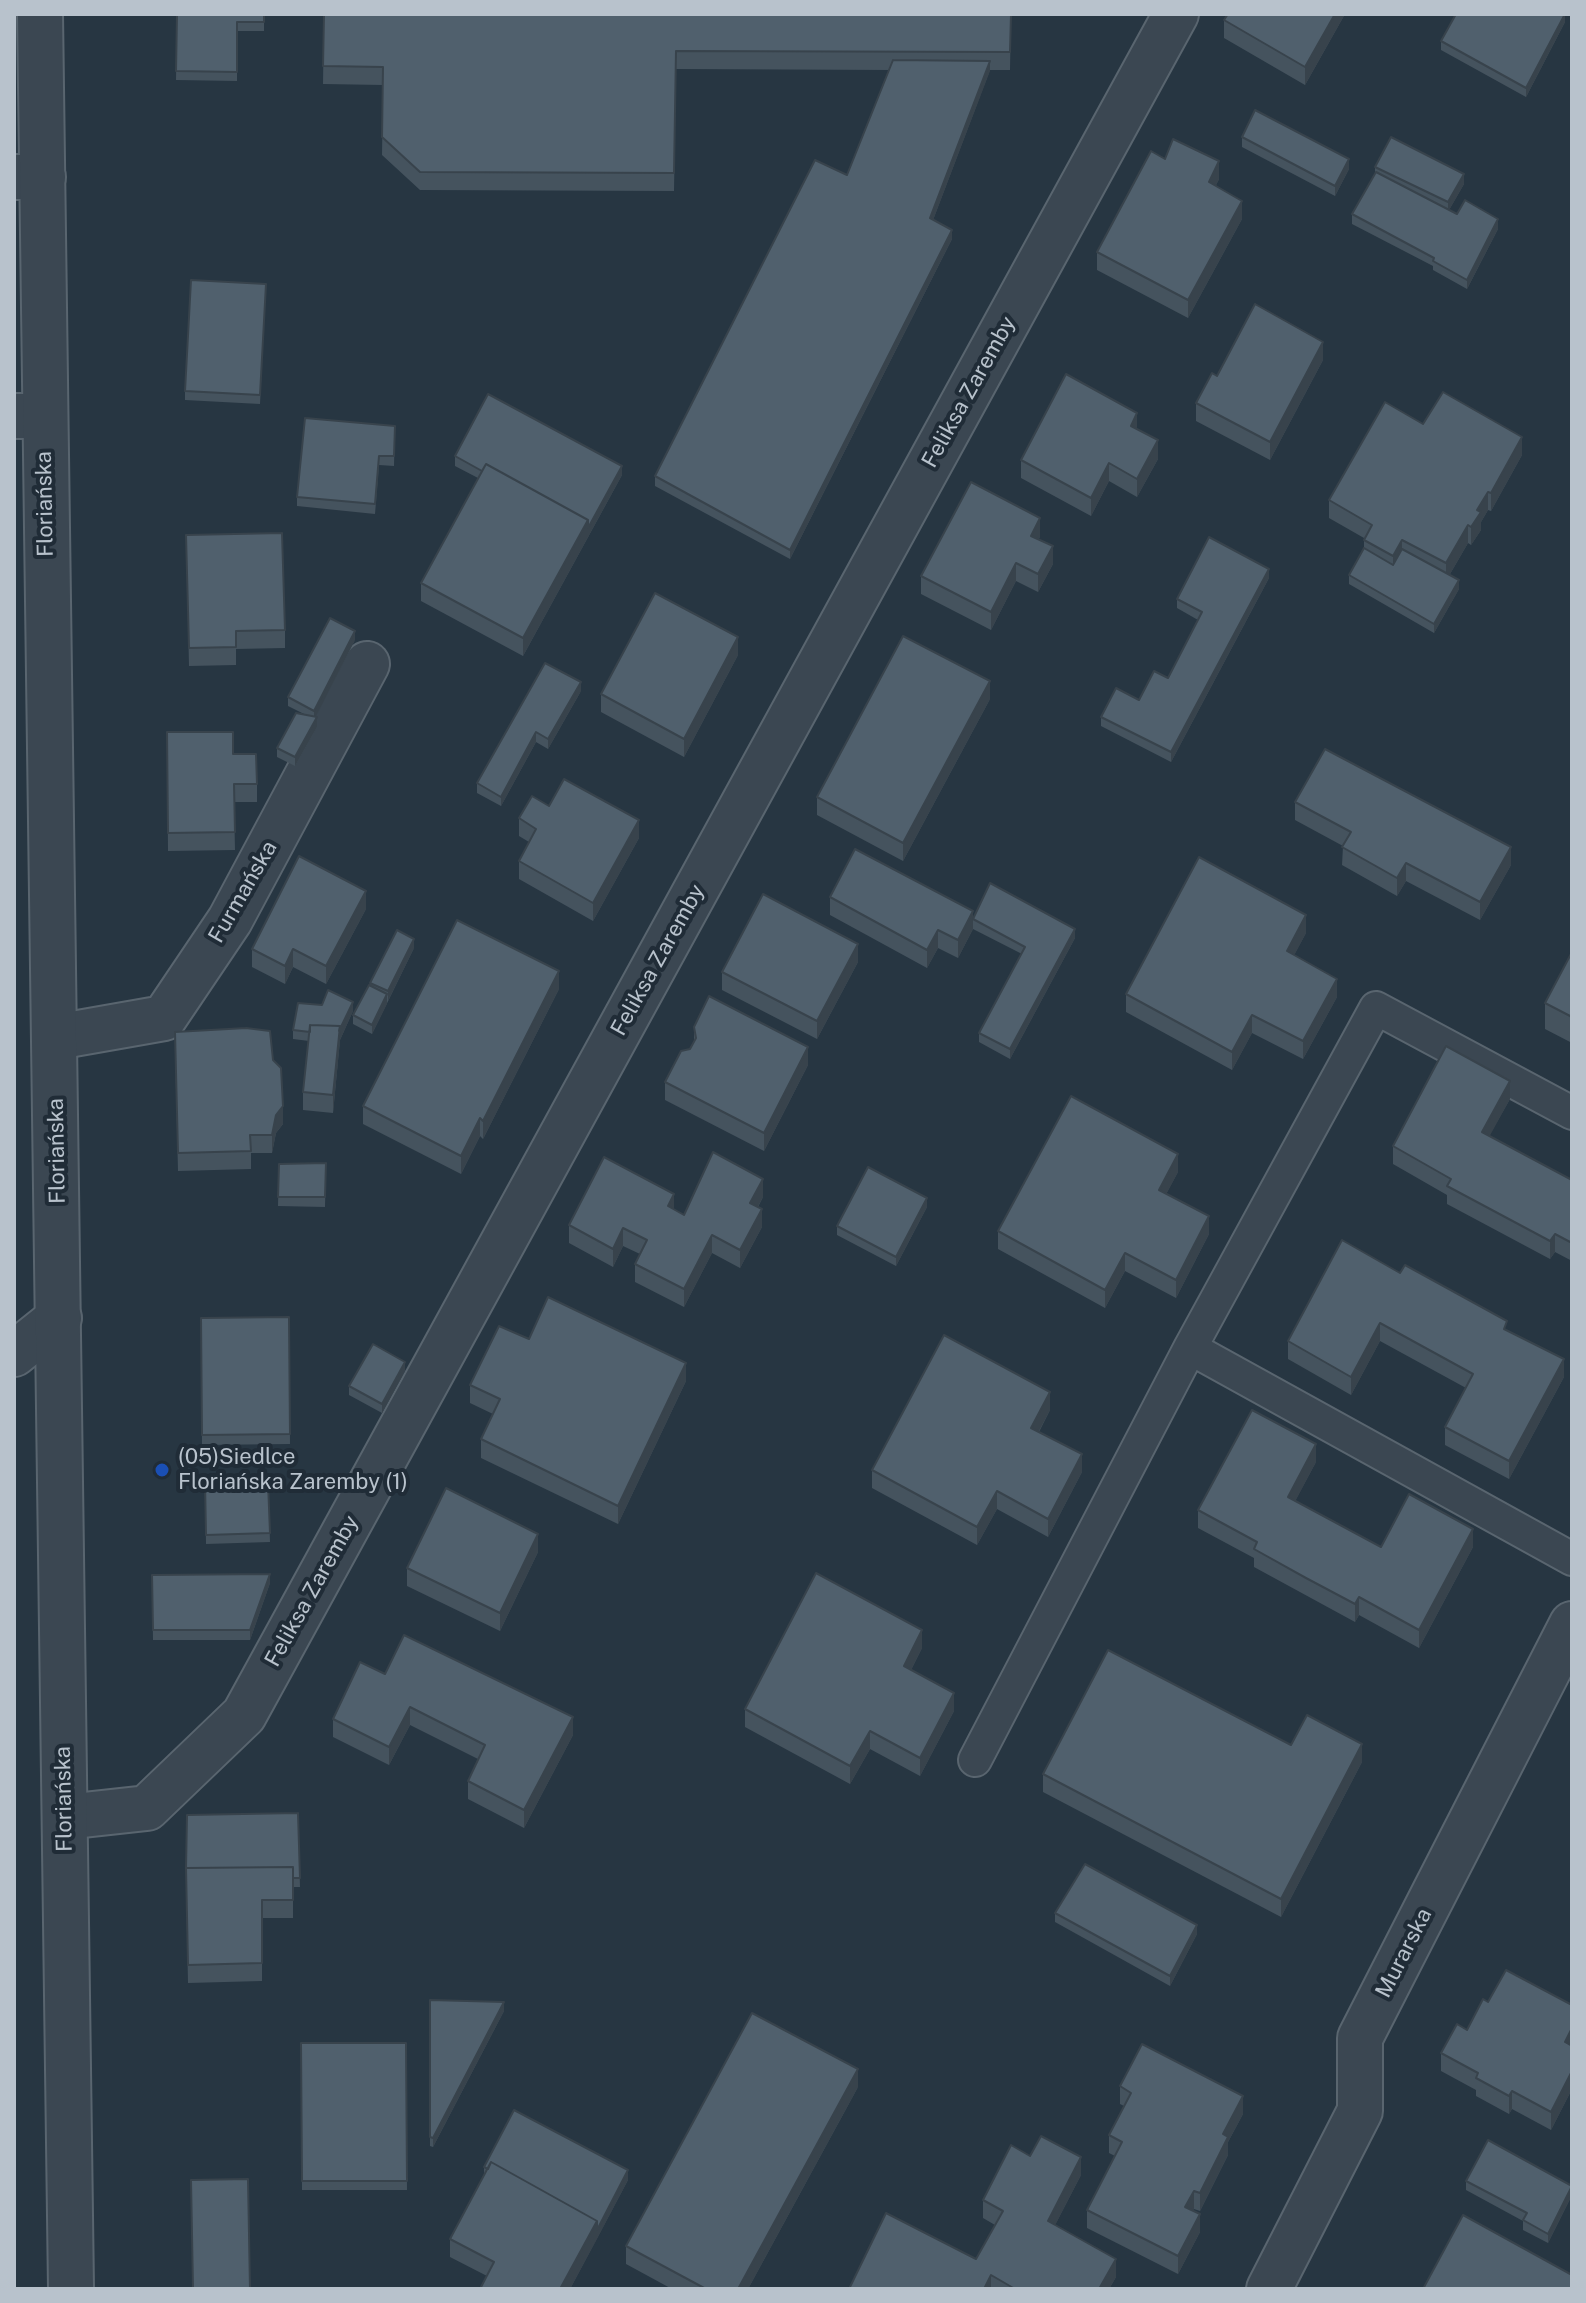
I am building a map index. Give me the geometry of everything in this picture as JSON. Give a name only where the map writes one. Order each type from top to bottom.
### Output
[{"type":"street","name":"Floriańska","points":[[40,14],[28,177],[29,416],[56,1037],[71,2289]]},
{"type":"street","name":"Feliksa Zaremby","points":[[65,1817],[147,1808],[244,1715],[1176,14]]},
{"type":"street","name":"Furmańska","points":[[56,1037],[164,1018],[230,920],[367,664]]},
{"type":"street","points":[[14,1354],[59,1318]]},
{"type":"street","name":"Murarska","points":[[1269,2289],[1360,2111],[1360,2038],[1572,1624]]},
{"type":"lane","points":[[975,1760],[1190,1348],[1376,1008],[1572,1113]]},
{"type":"lane","points":[[1190,1348],[1572,1559]]},
{"type":"building","points":[[177,14],[264,14],[264,22],[237,22],[237,72],[176,71]]},
{"type":"building","points":[[324,14],[1011,14],[1010,52],[676,51],[674,173],[420,172],[382,137],[383,67],[323,66]]},
{"type":"building","points":[[1228,14],[1335,14],[1305,67],[1224,20]]},
{"type":"building","points":[[1456,14],[1565,14],[1526,88],[1441,41]]},
{"type":"building","points":[[893,60],[990,61],[930,218],[952,230],[790,550],[655,476],[815,160],[847,175]]},
{"type":"building","points":[[1255,110],[1349,159],[1335,186],[1242,137]]},
{"type":"building","points":[[1391,137],[1464,174],[1448,202],[1375,167]]},
{"type":"building","points":[[1173,139],[1219,161],[1209,182],[1242,201],[1188,300],[1097,252],[1151,151],[1165,159]]},
{"type":"building","points":[[1376,172],[1457,214],[1465,200],[1498,219],[1467,280],[1433,261],[1434,258],[1352,214]]},
{"type":"building","points":[[191,280],[266,284],[260,395],[185,391]]},
{"type":"building","points":[[1255,304],[1323,342],[1270,442],[1196,403],[1212,373],[1217,376]]},
{"type":"building","points":[[1066,374],[1137,413],[1131,426],[1158,440],[1137,479],[1109,463],[1091,498],[1021,460]]},
{"type":"building","points":[[1443,392],[1522,437],[1491,493],[1488,492],[1477,510],[1481,512],[1471,527],[1468,525],[1446,563],[1402,540],[1393,556],[1364,540],[1372,525],[1329,500],[1385,402],[1423,424]]},
{"type":"building","points":[[488,394],[622,466],[588,528],[588,520],[486,464],[482,471],[455,456]]},
{"type":"building","points":[[305,418],[395,426],[394,456],[379,456],[375,504],[297,497]]},
{"type":"building","points":[[486,464],[588,520],[523,638],[421,583]]},
{"type":"building","points":[[971,482],[1040,518],[1031,536],[1053,546],[1038,574],[1016,563],[991,612],[921,576]]},
{"type":"building","points":[[282,533],[285,630],[236,631],[236,647],[189,648],[186,535]]},
{"type":"building","points":[[1209,537],[1269,569],[1171,752],[1101,717],[1116,688],[1139,700],[1154,671],[1168,678],[1202,612],[1177,599]]},
{"type":"building","points":[[1364,548],[1393,565],[1402,549],[1459,580],[1434,624],[1349,575]]},
{"type":"building","points":[[655,593],[738,637],[684,739],[601,694]]},
{"type":"building","points":[[330,618],[355,631],[314,711],[288,697]]},
{"type":"building","points":[[903,636],[990,681],[903,843],[817,797]]},
{"type":"building","points":[[545,663],[581,682],[548,739],[536,732],[501,797],[477,783]]},
{"type":"building","points":[[296,713],[317,717],[295,757],[277,748]]},
{"type":"building","points":[[167,732],[233,732],[233,754],[256,754],[257,784],[234,784],[235,832],[168,833]]},
{"type":"building","points":[[1325,749],[1511,847],[1480,902],[1406,863],[1397,878],[1342,847],[1351,832],[1295,802]]},
{"type":"building","points":[[564,779],[639,820],[593,903],[519,861],[536,829],[519,818],[532,796],[549,806]]},
{"type":"building","points":[[855,849],[973,911],[958,940],[938,930],[927,950],[830,897]]},
{"type":"building","points":[[299,856],[366,891],[326,966],[293,949],[285,966],[252,949]]},
{"type":"building","points":[[1199,857],[1306,915],[1287,951],[1337,979],[1303,1041],[1252,1015],[1232,1052],[1126,994]]},
{"type":"building","points":[[990,883],[1075,929],[1010,1049],[979,1033],[1025,947],[973,919]]},
{"type":"building","points":[[763,894],[858,944],[817,1021],[722,972]]},
{"type":"building","points":[[457,920],[559,971],[483,1121],[480,1118],[461,1156],[363,1106]]},
{"type":"building","points":[[397,930],[414,939],[388,991],[370,983]]},
{"type":"building","points":[[1572,952],[1572,1017],[1545,1003]]},
{"type":"building","points":[[369,985],[387,994],[372,1025],[353,1015]]},
{"type":"building","points":[[328,990],[353,1002],[339,1031],[340,1026],[310,1025],[310,1032],[293,1030],[298,1003],[322,1005]]},
{"type":"building","points":[[709,996],[808,1047],[764,1133],[665,1082],[681,1051],[690,1049],[696,1038],[694,1027]]},
{"type":"building","points":[[310,1025],[340,1026],[333,1095],[303,1092]]},
{"type":"building","points":[[246,1028],[270,1031],[273,1060],[281,1068],[283,1106],[276,1115],[272,1135],[250,1135],[251,1151],[178,1153],[175,1032]]},
{"type":"building","points":[[1446,1046],[1510,1081],[1482,1132],[1572,1180],[1572,1243],[1555,1234],[1550,1241],[1447,1186],[1451,1179],[1393,1146]]},
{"type":"building","points":[[1071,1096],[1178,1154],[1159,1190],[1209,1216],[1176,1280],[1125,1253],[1105,1290],[998,1231]]},
{"type":"building","points":[[713,1152],[763,1179],[750,1203],[762,1209],[740,1250],[712,1235],[684,1289],[635,1264],[647,1240],[623,1228],[613,1249],[569,1225],[604,1157],[674,1194],[668,1206],[684,1215]]},
{"type":"building","points":[[326,1163],[325,1197],[278,1197],[279,1164]]},
{"type":"building","points":[[868,1167],[927,1198],[896,1257],[837,1226]]},
{"type":"building","points":[[1342,1240],[1400,1273],[1405,1265],[1507,1321],[1504,1329],[1564,1359],[1509,1461],[1445,1427],[1473,1374],[1380,1323],[1351,1377],[1288,1341]]},
{"type":"building","points":[[548,1297],[686,1363],[618,1506],[481,1439],[500,1399],[470,1385],[499,1326],[529,1339]]},
{"type":"building","points":[[289,1317],[290,1434],[202,1435],[201,1318]]},
{"type":"building","points":[[944,1335],[1050,1392],[1031,1428],[1082,1454],[1048,1519],[997,1491],[977,1527],[872,1470]]},
{"type":"building","points":[[373,1344],[405,1362],[382,1404],[349,1386]]},
{"type":"building","points":[[1252,1410],[1316,1444],[1288,1497],[1381,1547],[1409,1494],[1473,1529],[1419,1630],[1359,1597],[1355,1604],[1306,1578],[1254,1549],[1257,1542],[1198,1510]]},
{"type":"building","points":[[205,1482],[268,1482],[270,1533],[206,1535]]},
{"type":"building","points":[[446,1488],[538,1534],[500,1613],[407,1568]]},
{"type":"building","points":[[816,1573],[922,1630],[904,1666],[954,1693],[920,1758],[870,1731],[850,1766],[745,1709]]},
{"type":"building","points":[[270,1574],[250,1630],[153,1630],[152,1575]]},
{"type":"building","points":[[404,1635],[573,1717],[524,1810],[468,1781],[485,1745],[410,1707],[389,1747],[333,1719],[360,1662],[385,1674]]},
{"type":"building","points":[[1108,1650],[1291,1745],[1307,1715],[1362,1744],[1281,1899],[1043,1774]]},
{"type":"building","points":[[298,1813],[300,1878],[293,1878],[293,1867],[186,1868],[187,1815]]},
{"type":"building","points":[[1085,1864],[1197,1925],[1170,1976],[1055,1913]]},
{"type":"building","points":[[293,1867],[293,1900],[262,1900],[262,1963],[188,1965],[186,1868]]},
{"type":"building","points":[[1506,1970],[1572,2005],[1572,2028],[1565,2042],[1572,2046],[1572,2071],[1551,2112],[1512,2091],[1509,2096],[1476,2078],[1478,2073],[1441,2053],[1457,2024],[1467,2030],[1483,1999],[1488,2002]]},
{"type":"building","points":[[430,2000],[504,2002],[433,2138],[430,2137]]},
{"type":"building","points":[[752,2013],[858,2069],[738,2289],[706,2289],[626,2246]]},
{"type":"building","points":[[301,2043],[406,2043],[407,2181],[302,2181]]},
{"type":"building","points":[[1142,2044],[1243,2096],[1223,2134],[1228,2137],[1200,2193],[1194,2191],[1185,2207],[1200,2214],[1178,2256],[1087,2210],[1122,2142],[1109,2135],[1131,2093],[1120,2086]]},
{"type":"building","points":[[514,2110],[628,2170],[597,2230],[597,2221],[491,2162],[488,2169],[484,2167]]},
{"type":"building","points":[[1041,2136],[1081,2157],[1048,2221],[1116,2259],[1099,2289],[1015,2289],[991,2275],[984,2289],[849,2289],[886,2213],[976,2259],[1003,2211],[983,2200],[1011,2145],[1030,2156]]},
{"type":"building","points":[[1488,2140],[1572,2186],[1548,2234],[1523,2220],[1527,2213],[1466,2181]]},
{"type":"building","points":[[491,2162],[597,2221],[560,2289],[480,2289],[494,2262],[450,2239]]},
{"type":"building","points":[[248,2179],[250,2289],[193,2289],[191,2180]]},
{"type":"building","points":[[1463,2215],[1572,2275],[1572,2289],[1423,2289]]},
{"type":"place","name":"(05)Siedlce Floriańska Zaremby (1)","points":[[162,1470]]}]
